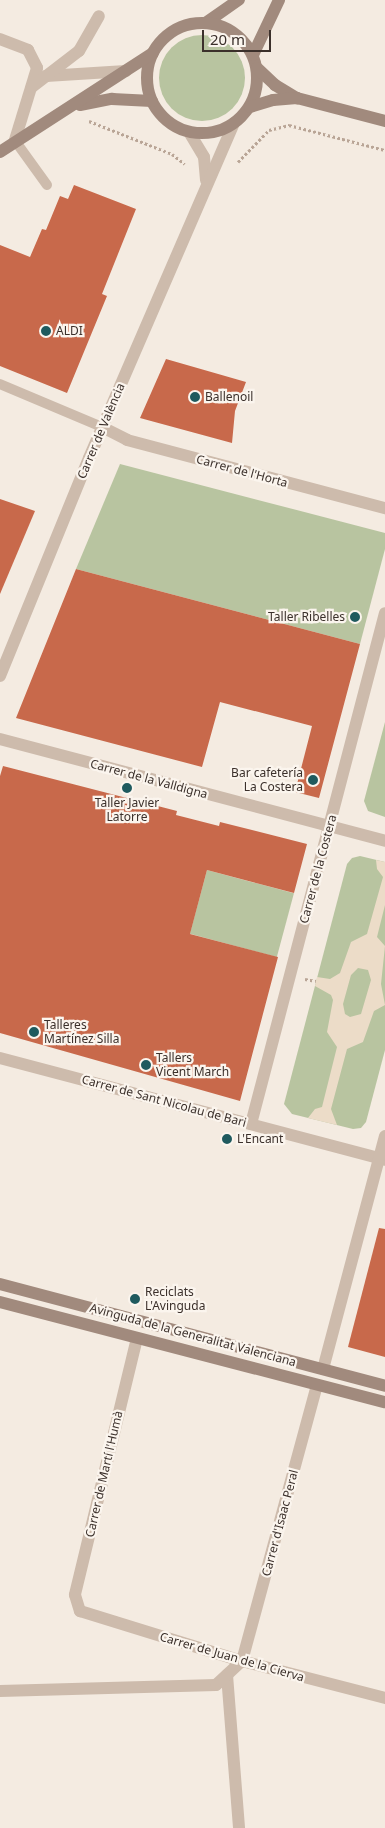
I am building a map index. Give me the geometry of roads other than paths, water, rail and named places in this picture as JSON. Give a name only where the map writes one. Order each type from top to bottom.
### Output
[{"type":"street","points":[[0,152],[152,53],[175,29],[207,22],[239,0]]},
{"type":"street","points":[[152,53],[147,85],[152,101],[171,124],[190,132],[208,133],[234,123],[250,107],[258,84],[255,61],[279,0]]},
{"type":"street","points":[[32,87],[79,51],[99,16]]},
{"type":"street","points":[[207,22],[235,33],[275,85],[297,98],[385,121]]},
{"type":"street","points":[[0,39],[21,45],[33,56],[37,68],[15,142]]},
{"type":"street","points":[[79,51],[84,66],[98,72]]},
{"type":"street","points":[[46,76],[126,70]]},
{"type":"street","points":[[250,107],[273,100],[297,98]]},
{"type":"street","points":[[72,106],[112,99],[152,101]]},
{"type":"street","name":"Carrer de València","points":[[0,676],[102,427],[234,123]]},
{"type":"street","name":"Carrer de València","points":[[190,132],[204,157],[205,187]]},
{"type":"street","name":"Carrer de l'Horta","points":[[102,427],[127,440],[385,508]]},
{"type":"street","name":"Carrer de la Costera","points":[[251,1124],[385,613]]},
{"type":"street","name":"Carrer de la Valldigna","points":[[0,739],[385,841]]},
{"type":"street","name":"Carrer de Sant Nicolau de Bari","points":[[0,1058],[382,1159]]},
{"type":"street","points":[[323,1370],[382,1159],[385,1136]]},
{"type":"street","name":"Avinguda de la Generalitat Valenciana","points":[[0,1284],[385,1386]]},
{"type":"street","name":"Avinguda de la Generalitat Valenciana","points":[[0,1302],[385,1402]]},
{"type":"street","name":"Carrer de Martí l'Humà","points":[[80,1611],[75,1595],[137,1338]]},
{"type":"street","name":"Carrer d'Isaac Peral","points":[[242,1661],[317,1385]]},
{"type":"street","name":"Carrer de Juan de la Cierva","points":[[80,1611],[242,1661],[385,1698]]},
{"type":"street","points":[[0,1691],[216,1684],[242,1661]]},
{"type":"street","points":[[227,1675],[239,1828]]},
{"type":"lane","points":[[15,142],[47,185]]},
{"type":"lane","points":[[0,384],[102,427]]},
{"type":"place","name":"ALDI","points":[[46,331]]},
{"type":"place","name":"Ballenoil","points":[[195,397]]},
{"type":"place","name":"Taller Ribelles","points":[[355,617]]},
{"type":"place","name":"Bar cafetería La Costera","points":[[313,780]]},
{"type":"place","name":"Taller Javier Latorre","points":[[127,788]]},
{"type":"place","name":"Talleres Martínez Silla","points":[[34,1032]]},
{"type":"place","name":"Tallers Vicent March","points":[[146,1065]]},
{"type":"place","name":"L'Encant","points":[[227,1139]]},
{"type":"place","name":"Reciclats L'Avinguda","points":[[135,1299]]}]
